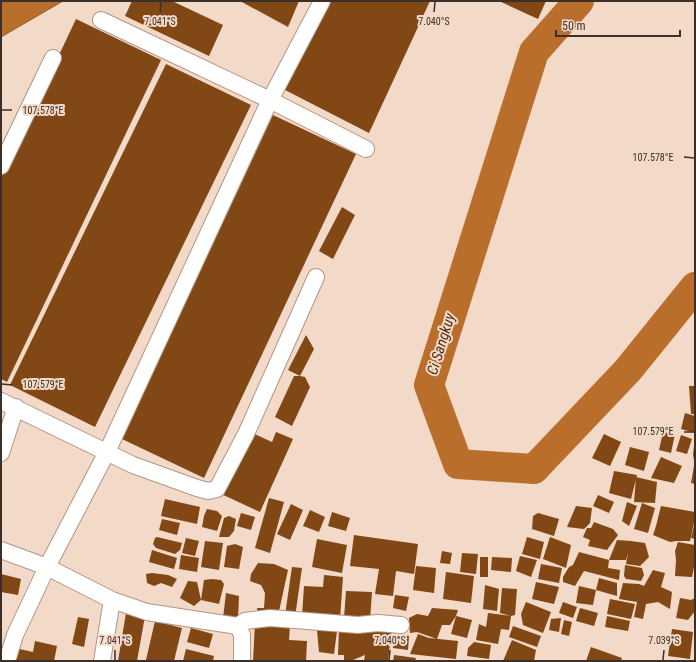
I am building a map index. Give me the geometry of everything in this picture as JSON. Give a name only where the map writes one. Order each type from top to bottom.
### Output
[{"type":"street","points":[[7,661],[14,635],[47,567],[107,452],[270,100],[322,1]]},
{"type":"street","points":[[101,20],[270,100],[366,148]]},
{"type":"street","points":[[1,166],[53,58]]},
{"type":"street","points":[[1,401],[133,465],[197,488],[208,491],[217,488],[246,434],[316,277]]},
{"type":"street","points":[[1,453],[16,407]]},
{"type":"street","points":[[1,550],[47,567],[112,600],[147,612],[238,626],[245,621],[270,618],[358,624],[378,623],[401,625]]},
{"type":"street","points":[[102,661],[112,600]]},
{"type":"street","points":[[238,626],[242,635],[242,661]]},
{"type":"shaded area","points":[[1,1],[63,1],[1,37]]},
{"type":"building","points":[[132,1],[172,1],[223,25],[209,56],[125,16]]},
{"type":"building","points":[[240,1],[299,1],[288,27]]},
{"type":"building","points":[[330,1],[430,1],[369,133],[285,90]]},
{"type":"building","points":[[499,1],[546,1],[538,19]]},
{"type":"building","points":[[76,19],[161,60],[7,382],[1,379],[1,178]]},
{"type":"building","points":[[166,64],[251,105],[95,427],[10,385]]},
{"type":"building","points":[[273,115],[356,154],[204,478],[122,439]]},
{"type":"building","points":[[342,207],[355,215],[333,259],[319,251]]},
{"type":"building","points":[[306,335],[314,349],[300,376],[288,370]]},
{"type":"building","points":[[294,376],[305,377],[310,387],[292,426],[275,417]]},
{"type":"building","points":[[689,386],[695,386],[695,414],[691,414]]},
{"type":"building","points":[[685,413],[695,416],[695,433],[681,429]]},
{"type":"building","points":[[248,431],[272,442],[276,432],[293,439],[260,512],[219,493]]},
{"type":"building","points":[[663,432],[675,434],[671,453],[659,450]]},
{"type":"building","points":[[604,434],[621,442],[610,466],[592,458]]},
{"type":"building","points":[[681,435],[692,439],[687,454],[676,451]]},
{"type":"building","points":[[695,446],[695,465],[693,455]]},
{"type":"building","points":[[630,447],[649,452],[644,471],[625,465]]},
{"type":"building","points":[[661,457],[682,466],[674,483],[651,478]]},
{"type":"building","points":[[695,466],[695,484],[691,483]]},
{"type":"building","points":[[614,471],[637,475],[631,499],[609,493]]},
{"type":"building","points":[[636,477],[657,482],[655,503],[634,502]]},
{"type":"building","points":[[598,495],[614,502],[609,513],[593,506]]},
{"type":"building","points":[[269,498],[284,502],[270,553],[255,548]]},
{"type":"building","points":[[165,499],[200,507],[197,524],[161,516]]},
{"type":"building","points":[[627,502],[637,506],[629,526],[622,521]]},
{"type":"building","points":[[642,503],[655,508],[648,533],[634,529]]},
{"type":"building","points":[[291,504],[303,510],[290,540],[277,534]]},
{"type":"building","points":[[576,506],[592,508],[590,523],[584,529],[567,527]]},
{"type":"building","points":[[661,506],[695,512],[690,541],[670,542],[653,535]]},
{"type":"building","points":[[207,509],[217,511],[222,516],[217,531],[202,527]]},
{"type":"building","points":[[310,510],[325,517],[319,532],[303,526]]},
{"type":"building","points":[[332,512],[350,518],[346,531],[328,526]]},
{"type":"building","points":[[241,513],[255,517],[251,530],[237,526]]},
{"type":"building","points":[[538,513],[559,519],[554,536],[532,529],[533,516]]},
{"type":"building","points":[[229,516],[236,519],[234,531],[229,537],[219,537],[224,518]]},
{"type":"building","points":[[162,519],[180,523],[177,535],[159,530]]},
{"type":"building","points":[[594,522],[613,529],[618,535],[607,550],[588,546],[590,540],[583,537],[587,528],[591,528]]},
{"type":"building","points":[[695,526],[695,539],[691,538]]},
{"type":"building","points":[[354,535],[418,544],[414,574],[396,571],[393,596],[375,594],[379,569],[350,566]]},
{"type":"building","points":[[157,537],[182,543],[180,550],[175,554],[156,548],[153,544],[155,538]]},
{"type":"building","points":[[527,537],[544,542],[540,559],[522,554]]},
{"type":"building","points":[[550,537],[571,545],[566,568],[543,559]]},
{"type":"building","points":[[186,538],[199,541],[195,556],[182,553]]},
{"type":"building","points":[[317,539],[347,545],[342,573],[312,567]]},
{"type":"building","points":[[617,540],[645,543],[649,557],[640,566],[626,564],[628,553],[626,560],[609,560]]},
{"type":"building","points":[[205,541],[223,543],[219,570],[201,567]]},
{"type":"building","points":[[678,542],[695,545],[695,566],[692,577],[675,576],[675,551]]},
{"type":"building","points":[[235,544],[243,547],[239,569],[224,567],[227,546]]},
{"type":"building","points":[[152,550],[177,558],[174,569],[149,562]]},
{"type":"building","points":[[442,551],[452,553],[450,564],[440,563]]},
{"type":"building","points":[[579,552],[609,560],[608,568],[620,570],[619,580],[584,571],[575,586],[563,582],[563,577],[569,567],[573,565]]},
{"type":"building","points":[[462,553],[478,554],[476,574],[460,572]]},
{"type":"building","points":[[181,555],[199,558],[197,572],[179,569]]},
{"type":"building","points":[[520,556],[537,560],[531,577],[516,571]]},
{"type":"building","points":[[480,557],[488,557],[488,577],[480,577]]},
{"type":"building","points":[[492,557],[512,558],[511,572],[491,570]]},
{"type":"building","points":[[258,563],[274,564],[288,570],[278,616],[258,616],[257,608],[264,608],[265,593],[261,585],[250,581],[251,574]]},
{"type":"building","points":[[541,564],[562,568],[559,583],[538,579]]},
{"type":"building","points":[[625,565],[642,568],[644,575],[641,581],[626,579],[624,576]]},
{"type":"building","points":[[416,566],[436,568],[434,593],[413,590]]},
{"type":"building","points":[[292,567],[302,568],[295,617],[285,615]]},
{"type":"building","points":[[653,570],[665,573],[661,587],[672,592],[670,609],[658,602],[646,604],[643,619],[634,617],[637,602],[619,599],[623,583],[639,584],[644,586]]},
{"type":"building","points":[[446,572],[474,576],[471,603],[443,599]]},
{"type":"building","points":[[152,573],[168,575],[177,579],[172,587],[161,583],[154,586],[147,583],[146,574]]},
{"type":"building","points":[[1,574],[21,579],[18,595],[1,592]]},
{"type":"building","points":[[324,575],[343,577],[340,619],[302,616],[304,586],[323,587]]},
{"type":"building","points":[[599,578],[617,583],[617,596],[596,590]]},
{"type":"building","points":[[204,580],[221,580],[224,584],[219,604],[201,600]]},
{"type":"building","points":[[188,581],[197,582],[201,600],[194,606],[180,598]]},
{"type":"building","points":[[536,582],[559,587],[554,604],[532,599]]},
{"type":"building","points":[[485,585],[499,589],[497,611],[483,609]]},
{"type":"building","points":[[579,586],[596,590],[593,605],[576,603]]},
{"type":"building","points":[[502,588],[517,589],[515,615],[511,616],[500,613]]},
{"type":"building","points":[[346,591],[372,592],[370,620],[344,618]]},
{"type":"building","points":[[226,593],[239,596],[238,619],[223,618]]},
{"type":"building","points":[[395,595],[409,597],[406,611],[393,608]]},
{"type":"building","points":[[680,598],[691,600],[695,598],[695,611],[688,620],[676,618]]},
{"type":"building","points":[[610,599],[635,604],[631,619],[607,614]]},
{"type":"building","points":[[526,602],[551,612],[543,633],[523,625],[521,614]]},
{"type":"building","points":[[563,602],[577,607],[573,618],[559,613]]},
{"type":"building","points":[[432,608],[458,610],[450,625],[442,625],[437,639],[417,632],[410,633],[409,618],[417,614],[428,616]]},
{"type":"building","points":[[580,608],[598,613],[594,626],[576,621]]},
{"type":"building","points":[[126,613],[145,616],[137,661],[118,661]]},
{"type":"building","points":[[488,613],[511,616],[509,630],[501,629],[498,644],[476,640],[479,624],[486,627]]},
{"type":"building","points":[[456,616],[472,620],[467,638],[451,634]]},
{"type":"building","points":[[607,616],[630,621],[628,631],[605,627]]},
{"type":"building","points":[[78,617],[89,619],[84,647],[72,644]]},
{"type":"building","points":[[561,618],[559,632],[549,630],[551,619]]},
{"type":"building","points":[[564,620],[572,622],[569,636],[561,634]]},
{"type":"building","points":[[155,621],[182,628],[174,661],[146,660]]},
{"type":"building","points":[[255,623],[290,625],[289,640],[307,641],[306,661],[253,661]]},
{"type":"building","points":[[513,626],[541,636],[537,647],[509,637]]},
{"type":"building","points":[[392,627],[388,661],[364,661],[365,655],[352,661],[344,661],[344,655],[338,655],[339,629]]},
{"type":"building","points":[[191,628],[213,634],[209,648],[187,642]]},
{"type":"building","points":[[672,629],[693,632],[690,659],[668,656]]},
{"type":"building","points":[[317,630],[337,631],[334,654],[319,652]]},
{"type":"building","points":[[418,634],[429,638],[458,641],[456,659],[410,654]]},
{"type":"building","points":[[395,635],[409,636],[408,650],[393,648]]},
{"type":"building","points":[[512,640],[536,650],[534,661],[503,661]]},
{"type":"building","points":[[35,641],[57,646],[54,661],[12,661],[15,648],[33,652]]},
{"type":"building","points":[[474,642],[491,645],[489,659],[467,656],[468,648]]},
{"type":"building","points":[[591,647],[622,658],[621,661],[586,661]]},
{"type":"building","points":[[186,649],[214,656],[213,661],[183,661]]},
{"type":"building","points":[[394,655],[416,658],[415,661],[393,661]]},
{"type":"waterway","name":"Ci Sangkuy","points":[[579,1],[534,52],[429,385],[458,464],[534,469],[628,370],[695,287]]}]
